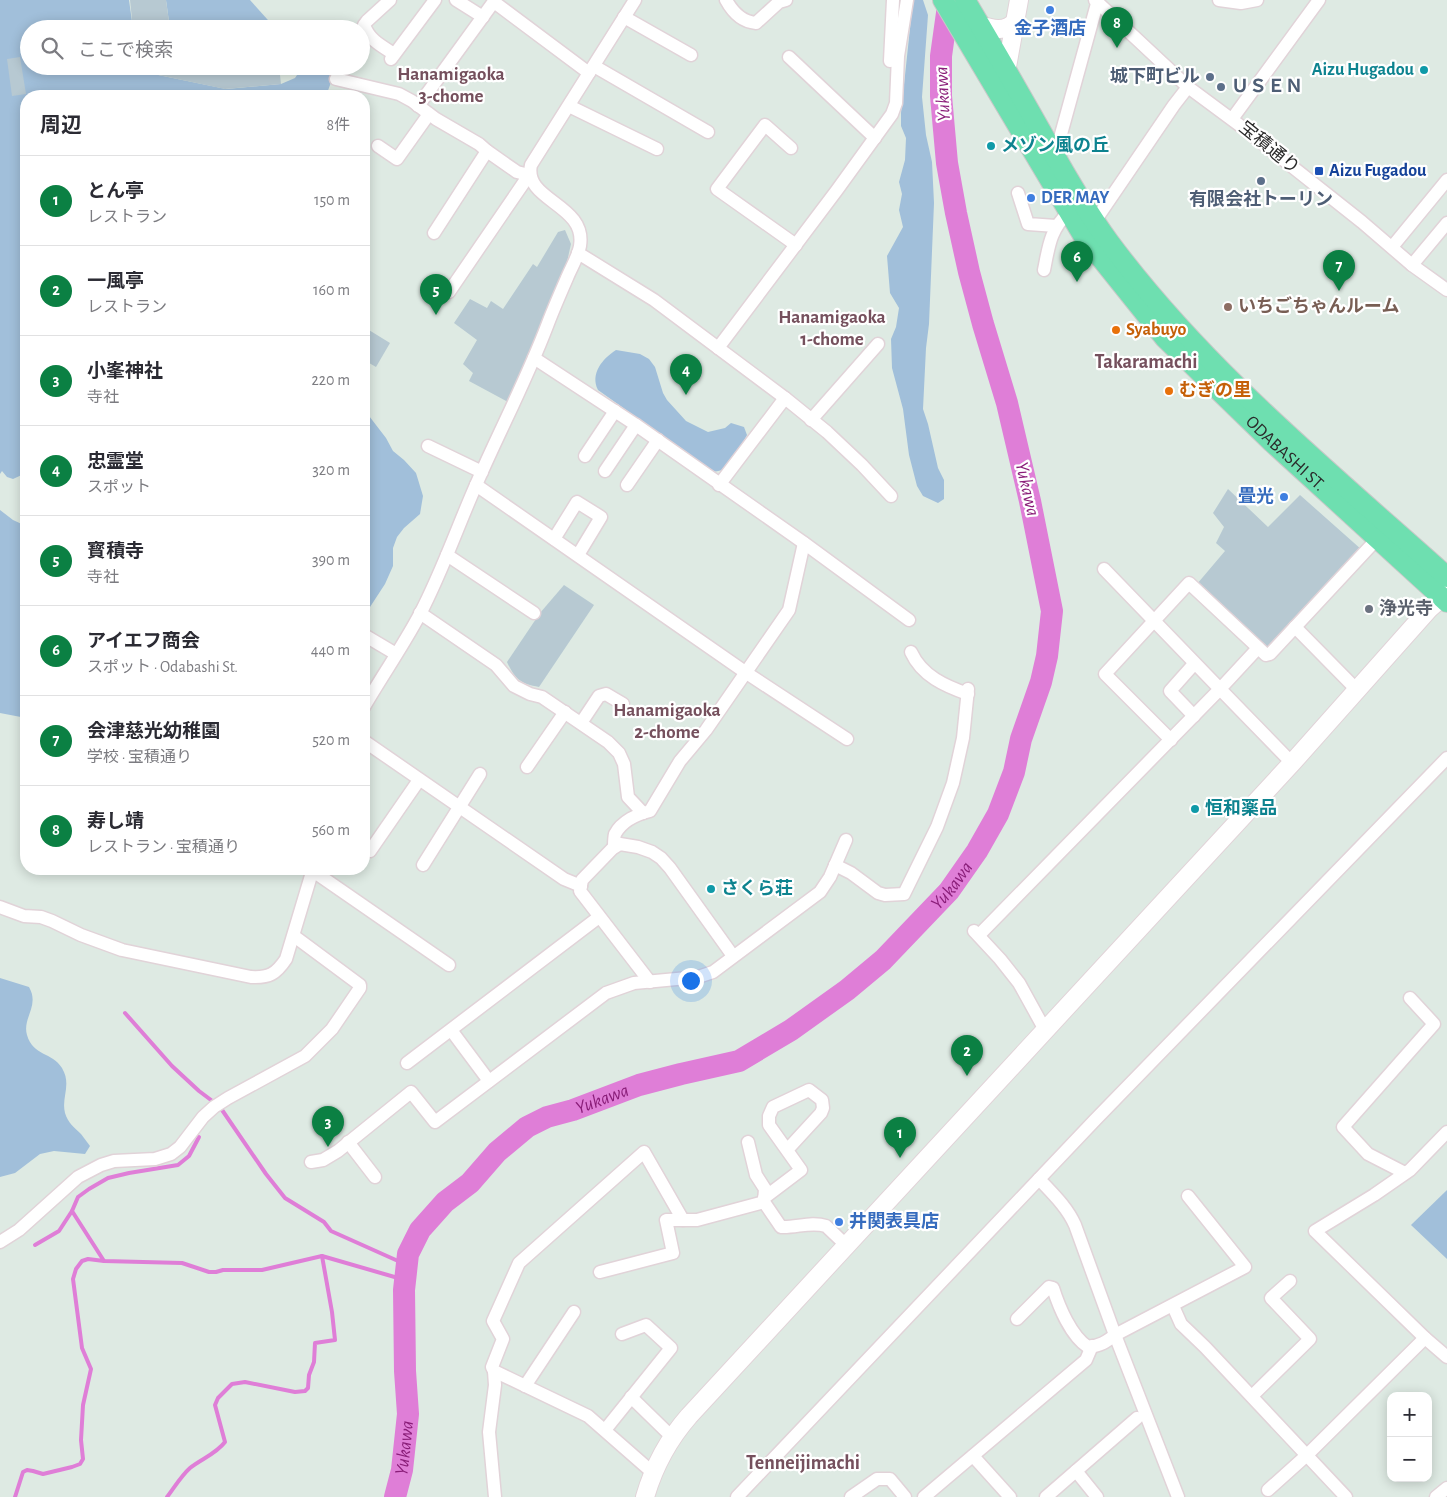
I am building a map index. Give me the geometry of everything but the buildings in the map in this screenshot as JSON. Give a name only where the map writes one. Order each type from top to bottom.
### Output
[{"type":"main road","name":"ODABASHI ST.","points":[[943,0],[1000,97],[1063,219],[1084,237],[1165,338],[1266,438],[1377,539],[1445,597]]},
{"type":"main road","name":"ODABASHI ST.","points":[[965,0],[1055,156],[1095,221],[1142,284],[1213,364],[1447,577]]},
{"type":"street","points":[[368,20],[390,0]]},
{"type":"street","points":[[370,36],[392,56],[435,0]]},
{"type":"street","points":[[456,0],[483,17]]},
{"type":"street","points":[[449,292],[529,175],[531,165],[635,0]]},
{"type":"street","points":[[726,0],[731,10],[746,21],[753,23],[756,23],[779,2],[786,0]]},
{"type":"street","points":[[893,0],[889,109],[893,110]]},
{"type":"street","points":[[718,348],[875,138],[893,110],[896,103],[898,56],[907,0]]},
{"type":"street","points":[[1000,97],[1007,72],[1019,0]]},
{"type":"street","points":[[1055,156],[1097,0]]},
{"type":"street","name":"宝積通り","points":[[1097,0],[1188,87],[1232,119],[1447,290]]},
{"type":"street","points":[[1219,0],[1241,3],[1257,0]]},
{"type":"street","points":[[1232,119],[1319,0]]},
{"type":"street","points":[[418,106],[495,1],[592,70],[708,132]]},
{"type":"street","points":[[624,17],[691,55]]},
{"type":"street","points":[[980,26],[995,30],[1007,28],[1016,21]]},
{"type":"street","points":[[789,57],[875,138]]},
{"type":"street","points":[[336,79],[399,94],[479,144],[517,172],[529,175]]},
{"type":"street","points":[[1095,221],[1188,87]]},
{"type":"street","points":[[569,106],[657,149]]},
{"type":"street","points":[[378,146],[397,159],[429,114]]},
{"type":"street","points":[[791,148],[766,125],[717,189],[796,245]]},
{"type":"street","points":[[434,233],[487,151]]},
{"type":"street","points":[[370,698],[420,613],[534,358],[578,253],[580,234],[577,223],[567,212],[539,190],[529,175]]},
{"type":"street","points":[[1392,246],[1447,180]]},
{"type":"street","points":[[1018,192],[1028,224],[1063,219]]},
{"type":"street","points":[[1044,270],[1051,235],[1063,219]]},
{"type":"street","points":[[1412,264],[1447,223]]},
{"type":"street","points":[[578,253],[654,300],[785,398],[859,462],[891,496]]},
{"type":"street","points":[[811,420],[878,344]]},
{"type":"street","points":[[534,358],[658,440],[909,620]]},
{"type":"street","points":[[719,485],[785,398]]},
{"type":"street","points":[[585,456],[615,411]]},
{"type":"street","points":[[605,471],[636,425]]},
{"type":"street","points":[[627,485],[658,440]]},
{"type":"street","points":[[428,446],[482,472]]},
{"type":"street","points":[[476,485],[745,672],[847,739]]},
{"type":"street","points":[[554,538],[577,502],[601,518],[578,555]]},
{"type":"street","points":[[1170,740],[1105,674],[1189,583],[1266,655],[1270,654],[1377,539]]},
{"type":"street","points":[[614,847],[614,836],[621,828],[637,814],[650,811],[680,761],[706,730],[791,606],[804,544]]},
{"type":"street","points":[[447,555],[534,613]]},
{"type":"street","points":[[1104,569],[1194,664],[1292,762]]},
{"type":"street","points":[[645,1497],[652,1472],[672,1437],[689,1416],[1292,762],[1429,609],[1445,597]]},
{"type":"street","points":[[420,613],[496,665],[514,686],[530,694],[542,697],[608,742],[619,753],[624,764],[628,797],[643,813]]},
{"type":"street","points":[[1295,627],[1357,690]]},
{"type":"street","points":[[370,639],[396,654]]},
{"type":"street","points":[[1044,1030],[1019,983],[976,933],[1194,716],[1258,648]]},
{"type":"street","points":[[835,865],[878,893],[885,895],[904,894],[937,827],[953,783],[963,738],[968,691],[939,681],[923,671],[916,663],[912,652]]},
{"type":"street","points":[[1194,664],[1170,690],[1194,716]]},
{"type":"street","points":[[581,723],[599,696],[606,694],[623,704]]},
{"type":"street","points":[[527,767],[565,712]]},
{"type":"street","points":[[370,745],[564,879],[581,886]]},
{"type":"street","points":[[737,1497],[1039,1179],[1447,758]]},
{"type":"street","points":[[423,865],[480,774]]},
{"type":"street","points":[[370,852],[419,780]]},
{"type":"street","points":[[311,1162],[322,1160],[348,1142],[411,1092],[435,1122],[606,993],[634,983],[698,977],[713,972],[820,892],[846,840]]},
{"type":"street","points":[[650,982],[580,891],[582,880],[614,847],[620,844],[638,847],[661,858],[733,956]]},
{"type":"street","points":[[0,907],[24,916],[52,921],[81,935],[122,950],[251,977],[268,976],[279,968],[286,959],[312,875]]},
{"type":"street","points":[[320,875],[449,964]]},
{"type":"street","points":[[407,1063],[599,917]]},
{"type":"street","points":[[0,1242],[19,1230],[78,1177],[101,1165],[114,1161],[155,1159],[171,1154],[180,1147],[203,1117],[214,1107],[305,1056],[332,1029],[360,988],[360,985],[294,936]]},
{"type":"street","points":[[1405,1174],[1368,1154],[1343,1127],[1434,1024],[1410,998]]},
{"type":"street","points":[[451,1030],[488,1081]]},
{"type":"street","points":[[600,1272],[673,1252],[666,1220],[697,1220],[764,1200],[802,1170],[787,1150],[769,1125],[769,1116],[773,1107],[810,1090],[822,1100],[823,1108],[821,1113],[787,1150]]},
{"type":"street","points":[[1447,1132],[1405,1174],[1315,1231],[1447,1357]]},
{"type":"street","points":[[348,1142],[375,1177]]},
{"type":"street","points":[[748,1142],[756,1175],[764,1190],[764,1200],[781,1228],[811,1224],[826,1226],[847,1246]]},
{"type":"street","points":[[494,1497],[489,1432],[495,1385],[492,1367],[503,1339],[494,1321],[519,1263],[644,1152],[683,1220]]},
{"type":"street","points":[[1039,1179],[1070,1214],[1178,1497]]},
{"type":"street","points":[[1017,1319],[1044,1291],[1049,1287],[1054,1288],[1059,1306],[1078,1338],[1088,1347],[1105,1343],[1115,1334],[1245,1268],[1188,1196]]},
{"type":"street","points":[[1252,1396],[1310,1339],[1270,1298],[1290,1281]]},
{"type":"street","points":[[1172,1306],[1181,1324],[1252,1396],[1346,1497]]},
{"type":"street","points":[[525,1386],[574,1312]]},
{"type":"street","points":[[605,1430],[671,1348],[646,1325],[622,1334]]},
{"type":"street","points":[[1268,1490],[1307,1455],[1425,1338]]},
{"type":"street","points":[[924,1497],[1086,1360],[1092,1346]]},
{"type":"street","points":[[494,1371],[588,1416],[652,1472]]},
{"type":"street","points":[[631,1396],[672,1437]]},
{"type":"street","points":[[1046,1497],[1136,1418]]},
{"type":"street","points":[[973,1456],[1010,1497]]},
{"type":"street","points":[[1076,1471],[1097,1497]]},
{"type":"street","points":[[851,1497],[877,1478],[890,1479],[905,1497]]},
{"type":"street","points":[[1436,1497],[1447,1488]]},
{"type":"shaded area","points":[[0,0],[129,0],[132,20],[20,20],[20,75],[158,75],[226,89],[281,84],[295,78],[297,75],[334,75],[328,90],[20,90],[20,476],[13,479],[7,477],[2,471],[0,474]]},
{"type":"shaded area","points":[[130,0],[166,0],[169,20],[132,20]]},
{"type":"shaded area","points":[[166,0],[250,0],[268,20],[169,20]]},
{"type":"shaded area","points":[[913,0],[923,0],[928,15],[922,97],[926,135],[932,162],[934,203],[923,409],[938,468],[944,480],[944,499],[938,503],[923,496],[917,486],[909,455],[903,409],[892,368],[891,339],[896,327],[899,308],[890,293],[887,256],[903,227],[899,210],[902,194],[899,182],[905,160],[906,138],[901,126],[901,113]]},
{"type":"shaded area","points":[[20,57],[20,75],[23,75],[25,90],[20,90],[20,95],[12,96],[7,59]]},
{"type":"shaded area","points":[[158,75],[280,75],[281,84],[225,89]]},
{"type":"shaded area","points":[[565,230],[571,244],[567,262],[508,402],[469,381],[473,373],[463,364],[477,340],[454,323],[470,299],[487,308],[491,301],[503,309],[533,264],[537,267],[558,232]]},
{"type":"shaded area","points":[[370,331],[390,343],[376,367],[370,364]]},
{"type":"shaded area","points":[[616,350],[640,354],[649,359],[655,367],[667,400],[686,421],[708,432],[725,428],[731,423],[744,427],[747,435],[738,453],[729,465],[724,469],[712,471],[598,390],[595,378],[596,373],[602,362]]},
{"type":"shaded area","points":[[370,417],[386,438],[393,451],[416,473],[423,496],[420,514],[397,537],[393,548],[393,566],[385,584],[370,607]]},
{"type":"shaded area","points":[[1228,489],[1268,527],[1300,495],[1362,550],[1267,651],[1197,584],[1225,551],[1216,543],[1224,527],[1213,513]]},
{"type":"shaded area","points":[[0,510],[20,523],[20,717],[0,713]]},
{"type":"shaded area","points":[[564,585],[594,605],[539,687],[527,684],[516,677],[507,662],[540,613]]},
{"type":"shaded area","points":[[0,978],[29,987],[33,1000],[27,1023],[27,1035],[34,1047],[53,1059],[62,1068],[66,1080],[64,1107],[66,1116],[90,1146],[85,1154],[54,1151],[40,1154],[15,1173],[0,1177]]},
{"type":"shaded area","points":[[1447,1190],[1447,1259],[1411,1225]]},
{"type":"waterway","name":"Yukawa","points":[[395,1497],[402,1470],[408,1414],[405,1371],[404,1290],[408,1254],[420,1230],[445,1202],[470,1183],[497,1152],[527,1127],[547,1117],[573,1110],[639,1085],[739,1061],[791,1030],[847,990],[883,960],[949,891],[977,851],[998,814],[1014,772],[1021,739],[1041,682],[1047,656],[1052,611],[1030,501],[1007,403],[969,272],[947,163],[941,96],[941,56],[947,13],[951,0]]},
{"type":"waterway","points":[[125,1013],[172,1066],[215,1103]]},
{"type":"waterway","points":[[220,1107],[266,1174],[285,1198],[324,1222],[331,1231],[407,1265]]},
{"type":"waterway","points":[[104,1261],[72,1211],[78,1197],[108,1178],[178,1165],[189,1156],[199,1137]]},
{"type":"waterway","points":[[35,1245],[59,1231],[72,1211]]},
{"type":"waterway","points":[[15,1497],[23,1472],[27,1470],[43,1474],[72,1467],[80,1464],[83,1459],[81,1440],[83,1405],[91,1369],[82,1348],[73,1279],[76,1269],[82,1261],[88,1259],[182,1263],[209,1272],[216,1272],[223,1270],[262,1270],[322,1256],[405,1280]]},
{"type":"waterway","points":[[167,1497],[190,1468],[217,1450],[225,1442],[215,1405],[218,1398],[232,1384],[245,1382],[295,1392],[305,1391],[308,1388],[309,1375],[314,1362],[315,1343],[335,1340],[322,1256]]},
{"type":"place","name":"金子酒店","points":[[1050,10]]},
{"type":"place","name":"寿し靖","points":[[1117,48]]},
{"type":"place","name":"Aizu Hugadou","points":[[1424,70]]},
{"type":"place","name":"城下町ビル","points":[[1210,77]]},
{"type":"place","name":"ＵＳＥＮ","points":[[1221,87]]},
{"type":"place","name":"メゾン風の丘","points":[[991,146]]},
{"type":"place","name":"Aizu Fugadou","points":[[1319,171]]},
{"type":"place","name":"有限会社トーリン","points":[[1261,181]]},
{"type":"place","name":"DER MAY","points":[[1031,198]]},
{"type":"place","name":"アイエフ商会","points":[[1077,282]]},
{"type":"place","name":"会津慈光幼稚園","points":[[1339,291]]},
{"type":"place","name":"いちごちゃんルーム","points":[[1228,307]]},
{"type":"place","name":"寳積寺","points":[[436,315]]},
{"type":"place","name":"Syabuyo","points":[[1116,330]]},
{"type":"place","name":"むぎの里","points":[[1169,391]]},
{"type":"place","name":"忠霊堂","points":[[686,395]]},
{"type":"place","name":"畳光","points":[[1284,497]]},
{"type":"place","name":"浄光寺","points":[[1369,609]]},
{"type":"place","name":"恒和薬品","points":[[1195,809]]},
{"type":"place","name":"さくら荘","points":[[711,889]]},
{"type":"place","name":"一風亭","points":[[967,1076]]},
{"type":"place","name":"小峯神社","points":[[328,1147]]},
{"type":"place","name":"とん亭","points":[[900,1158]]},
{"type":"place","name":"井関表具店","points":[[839,1222]]},
{"type":"district","name":"Hanamigaoka 3-chome","points":[[451,85]]},
{"type":"district","name":"Hanamigaoka 1-chome","points":[[832,328]]},
{"type":"district","name":"Takaramachi","points":[[1146,362]]},
{"type":"district","name":"Hanamigaoka 2-chome","points":[[667,721]]},
{"type":"district","name":"Tenneijimachi","points":[[803,1463]]}]
